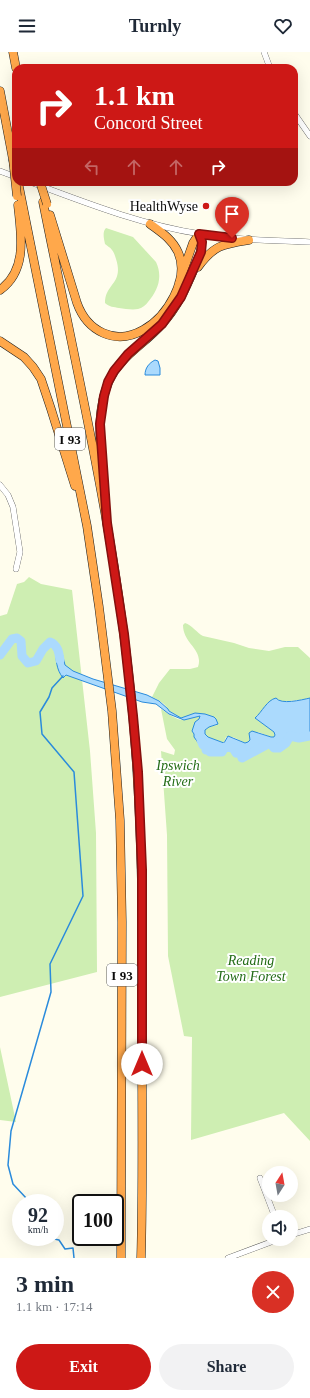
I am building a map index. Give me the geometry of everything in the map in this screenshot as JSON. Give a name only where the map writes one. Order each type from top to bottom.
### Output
[{"type":"highway","points":[[13,52],[15,64]]},
{"type":"highway","points":[[0,91],[12,154]]},
{"type":"highway","points":[[0,290],[12,277],[21,254],[17,186]]},
{"type":"highway","name":"I 93","points":[[18,186],[19,196],[87,526],[100,607],[110,693],[116,763],[121,876],[121,1258]]},
{"type":"highway","name":"I 93","points":[[41,186],[107,523],[124,634],[138,772],[142,870],[141,1258]]},
{"type":"highway","points":[[45,203],[79,310],[85,320],[98,331],[109,335],[131,335],[143,331],[163,312],[173,297],[193,243],[199,234]]},
{"type":"highway","points":[[150,224],[167,236],[177,251],[181,267],[179,283]]},
{"type":"highway","points":[[187,285],[202,249],[202,242],[199,234]]},
{"type":"highway","points":[[107,523],[99,429],[101,410],[110,379],[120,363],[128,354],[162,324],[175,307],[204,259],[213,250],[226,244],[249,240]]},
{"type":"highway","points":[[0,341],[24,357],[33,367],[41,380],[87,526]]},
{"type":"street","points":[[264,52],[268,64]]},
{"type":"street","points":[[298,119],[310,136]]},
{"type":"street","points":[[0,171],[12,176]]},
{"type":"street","points":[[41,186],[150,224],[199,234],[249,240],[310,242]]},
{"type":"street","points":[[0,486],[8,495],[13,507],[20,552],[16,569]]},
{"type":"street","points":[[260,1178],[272,1210]]},
{"type":"street","points":[[298,1233],[310,1229]]},
{"type":"street","points":[[228,1258],[262,1245]]},
{"type":"green space","points":[[106,228],[133,237],[156,262],[159,273],[157,288],[147,303],[139,309],[119,308],[105,303],[108,291],[118,274],[118,267],[113,252],[105,244],[104,234]]},
{"type":"green space","points":[[29,577],[41,584],[72,590],[90,751],[96,833],[97,972],[0,997],[0,616],[7,614],[17,584],[24,582]]},
{"type":"green space","points":[[185,623],[190,625],[203,636],[249,648],[269,651],[285,647],[298,647],[310,658],[310,698],[267,704],[261,713],[255,718],[274,732],[274,737],[258,732],[245,743],[233,737],[226,737],[224,743],[208,737],[205,734],[205,730],[209,727],[217,725],[214,717],[197,714],[181,718],[169,711],[162,702],[152,697],[159,683],[170,669],[190,669],[198,667],[199,661],[196,651],[184,632],[183,625]]},
{"type":"green space","name":"Reading Town Forest","points":[[161,709],[182,720],[200,716],[194,737],[199,744],[206,746],[206,750],[209,747],[217,752],[221,752],[225,747],[238,752],[237,749],[239,747],[245,756],[271,744],[273,746],[286,743],[290,736],[310,736],[310,1141],[284,1113],[191,1140],[192,1037],[184,1036],[168,956],[167,835],[161,751],[174,755],[175,750],[167,739]]},
{"type":"green space","points":[[0,1047],[16,1122],[0,1120]]},
{"type":"water","points":[[155,360],[158,361],[160,375],[145,375],[148,366]]},
{"type":"water","points":[[61,649],[65,665],[73,671],[93,679],[147,695],[159,701],[169,711],[181,718],[195,713],[214,717],[218,724],[205,730],[205,734],[208,737],[224,743],[228,736],[245,743],[248,742],[250,740],[249,733],[252,731],[274,737],[274,732],[255,718],[267,704],[276,698],[287,702],[310,698],[310,736],[299,738],[290,736],[286,743],[279,748],[274,748],[271,744],[268,744],[253,754],[249,753],[243,758],[241,755],[242,750],[239,747],[237,749],[238,752],[236,753],[233,749],[225,747],[222,752],[210,752],[212,747],[209,747],[208,750],[206,750],[206,746],[199,744],[192,731],[195,722],[200,716],[184,720],[169,714],[156,704],[142,702],[66,675],[63,678],[58,668],[56,657],[56,650]]},
{"type":"waterway","name":"Ipswich River","points":[[0,655],[12,639],[17,638],[21,641],[22,656],[28,663],[36,661],[43,649],[50,642],[53,643],[59,652],[60,660]]},
{"type":"waterway","points":[[22,1194],[13,1184],[8,1165],[11,1131],[51,992],[50,964],[83,896],[74,772],[42,734],[40,712],[49,697],[52,688],[63,676]]},
{"type":"waterway","name":"Ipswich River","points":[[201,740],[203,745],[206,746],[206,750],[208,750],[209,747],[212,748],[210,752],[222,752],[225,747],[233,748],[236,753],[238,752],[237,749],[239,747],[242,750],[242,758],[268,744],[271,744],[274,748],[279,748],[286,743],[290,736],[299,738],[310,736]]},
{"type":"waterway","points":[[63,1246],[65,1249],[73,1248],[74,1258]]},
{"type":"place","name":"HealthWyse","points":[[206,206]]},
{"type":"route","points":[[142,1064],[143,916],[138,772],[124,634],[107,523],[99,429],[100,419],[106,389],[114,371],[128,354],[162,324],[181,297],[201,252],[202,240],[199,234],[232,238]]}]
